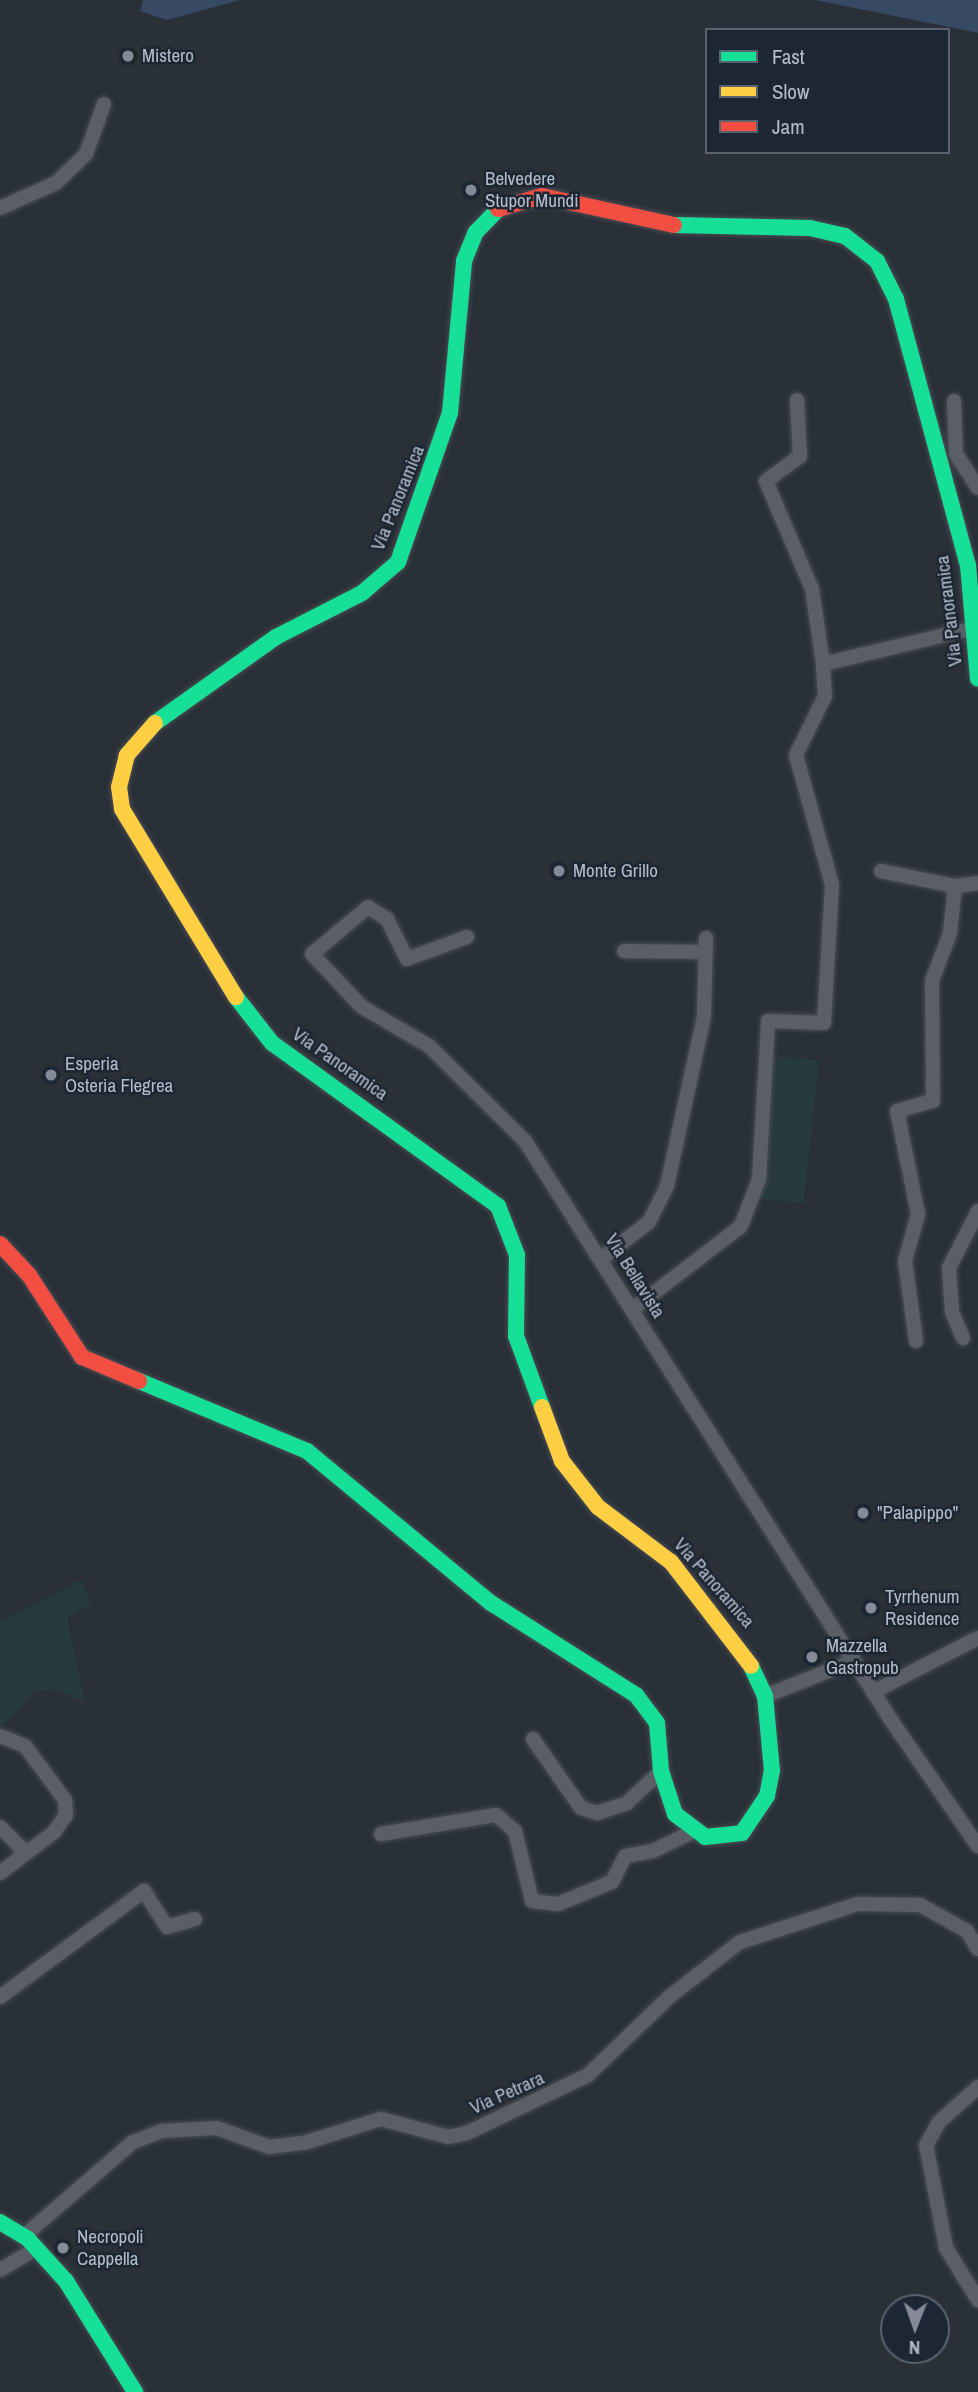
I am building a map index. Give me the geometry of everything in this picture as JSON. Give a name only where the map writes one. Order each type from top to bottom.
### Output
[{"type":"street","points":[[0,208],[56,183],[86,154],[104,104]]},
{"type":"street","name":"Via Panoramica","points":[[694,1831],[724,1839],[755,1821],[772,1771],[765,1696],[744,1651],[671,1562],[598,1507],[562,1461],[516,1336],[517,1255],[498,1206],[272,1043],[230,990],[146,857],[121,809],[119,787],[127,755],[162,715],[276,637],[362,593],[398,562],[450,413],[464,261],[477,232],[502,205],[542,196],[663,225],[810,228],[845,236],[877,261],[896,299],[968,565],[978,679]]},
{"type":"street","points":[[633,1308],[741,1226],[759,1179],[768,1021],[824,1023],[832,885],[796,755],[825,695],[823,664],[812,589],[766,481],[800,456],[797,400]]},
{"type":"street","points":[[954,401],[956,454],[978,488]]},
{"type":"street","points":[[823,664],[976,634]]},
{"type":"street","points":[[881,871],[955,886],[978,883]]},
{"type":"street","points":[[916,1341],[905,1261],[918,1214],[897,1111],[933,1101],[932,981],[950,933],[955,886]]},
{"type":"street","name":"Via Bellavista","points":[[467,937],[407,959],[387,919],[368,907],[312,954],[362,1007],[429,1046],[525,1141],[602,1258],[853,1661],[978,1846]]},
{"type":"street","points":[[602,1258],[660,1208],[704,1017],[706,945],[624,951]]},
{"type":"street","points":[[963,1338],[952,1312],[949,1269],[978,1211]]},
{"type":"street","points":[[0,1244],[29,1275],[82,1357],[307,1451],[491,1603],[572,1660],[636,1695],[657,1723],[661,1771],[675,1814],[694,1831],[653,1851],[625,1856],[612,1882],[558,1905],[533,1901],[515,1832],[496,1815],[381,1834]]},
{"type":"street","points":[[873,1692],[978,1638]]},
{"type":"street","points":[[765,1696],[853,1661]]},
{"type":"street","points":[[0,1736],[25,1746],[65,1800],[65,1815],[54,1832],[0,1873]]},
{"type":"street","points":[[533,1739],[581,1808],[597,1813],[627,1803],[661,1771]]},
{"type":"street","points":[[0,1827],[26,1853]]},
{"type":"street","points":[[0,1997],[144,1891],[167,1927],[195,1919]]},
{"type":"street","name":"Via Petrara","points":[[24,2236],[133,2142],[161,2131],[217,2127],[269,2147],[307,2142],[381,2119],[448,2137],[467,2133],[588,2075],[668,1997],[740,1942],[858,1904],[920,1905],[967,1931],[978,1949]]},
{"type":"street","points":[[978,2087],[939,2122],[926,2145],[946,2248],[978,2300]]},
{"type":"street","points":[[0,2222],[24,2236],[37,2248],[97,2323],[135,2392]]},
{"type":"street","points":[[0,2270],[37,2248]]},
{"type":"green space","points":[[773,1056],[819,1061],[804,1203],[758,1198]]},
{"type":"green space","points":[[81,1580],[92,1603],[67,1617],[85,1703],[58,1689],[34,1691],[0,1729],[0,1622]]},
{"type":"water","points":[[143,0],[240,0],[167,20],[140,11]]},
{"type":"water","points":[[815,0],[978,0],[978,33]]},
{"type":"pier","points":[[812,0],[978,33],[978,37],[950,31],[950,28],[935,28],[814,3]]},
{"type":"traffic: fast","points":[[155,723],[276,637],[362,593],[398,562],[450,413],[464,261],[476,232],[498,209]]},
{"type":"traffic: fast","points":[[674,225],[810,228],[845,236],[877,261],[896,299],[968,565],[978,679]]},
{"type":"traffic: fast","points":[[236,997],[272,1043],[498,1206],[517,1255],[516,1336],[542,1407]]},
{"type":"traffic: fast","points":[[139,1381],[307,1451],[491,1603],[636,1695],[657,1723],[661,1771],[675,1814],[705,1837],[742,1833],[767,1796],[772,1771],[765,1696],[751,1666]]},
{"type":"traffic: fast","points":[[0,2222],[28,2239],[66,2281],[135,2392]]},
{"type":"traffic: slow","points":[[155,723],[127,755],[119,787],[122,809],[236,997]]},
{"type":"traffic: slow","points":[[542,1407],[562,1461],[598,1507],[671,1562],[751,1666]]},
{"type":"traffic: jam","points":[[498,209],[542,196],[674,225]]},
{"type":"traffic: jam","points":[[0,1244],[29,1275],[82,1357],[139,1381]]},
{"type":"place","name":"Mistero","points":[[128,56]]},
{"type":"place","name":"Belvedere Stupor Mundi","points":[[471,190]]},
{"type":"place","name":"Monte Grillo","points":[[559,871]]},
{"type":"place","name":"Esperia Osteria Flegrea","points":[[51,1075]]},
{"type":"place","name":"\"Palapippo\"","points":[[863,1513]]},
{"type":"place","name":"Tyrrhenum Residence","points":[[871,1608]]},
{"type":"place","name":"Mazzella Gastropub","points":[[812,1657]]},
{"type":"place","name":"Necropoli Cappella","points":[[63,2248]]}]
